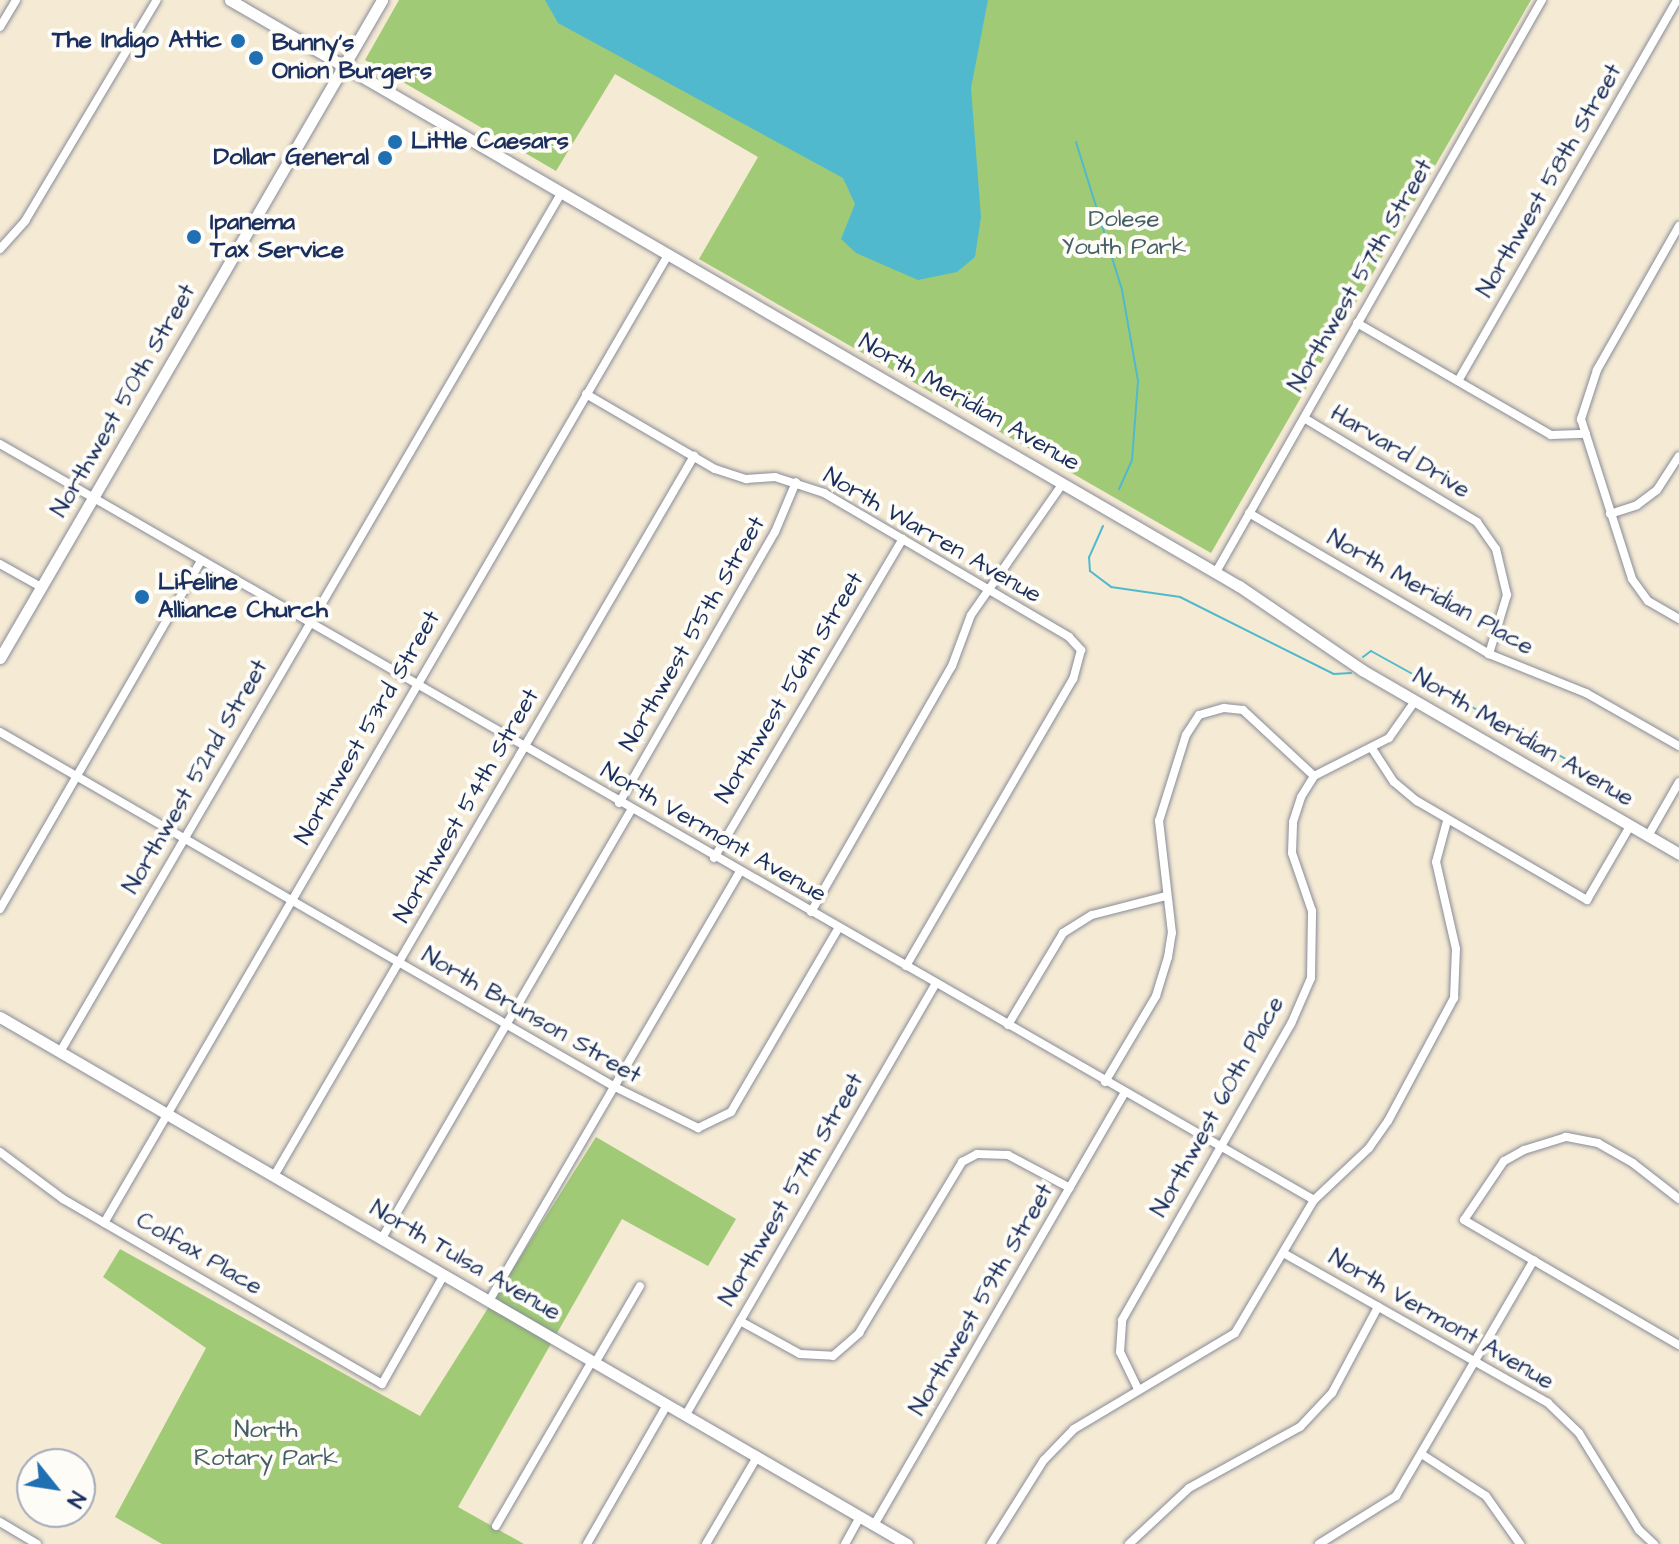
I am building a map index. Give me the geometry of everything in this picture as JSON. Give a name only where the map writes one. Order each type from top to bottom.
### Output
[{"type":"main road","name":"North Meridian Avenue","points":[[230,0],[1216,572],[1415,701],[1679,854]]},
{"type":"main road","name":"Northwest 50th Street","points":[[0,658],[382,0]]},
{"type":"main road","name":"North Tulsa Avenue","points":[[0,1017],[907,1544]]},
{"type":"street","points":[[0,27],[16,0]]},
{"type":"street","points":[[0,249],[25,221],[157,0]]},
{"type":"street","name":"Northwest 57th Street","points":[[1216,572],[1542,0]]},
{"type":"street","name":"Northwest 58th Street","points":[[1458,381],[1678,1]]},
{"type":"street","name":"Northwest 52nd Street","points":[[60,1052],[308,621],[562,192]]},
{"type":"street","points":[[1679,226],[1584,398],[1581,419],[1636,586],[1679,619]]},
{"type":"street","name":"Northwest 53rd Street","points":[[104,1223],[668,255]]},
{"type":"street","points":[[1357,323],[1551,435],[1586,434]]},
{"type":"street","name":"North Warren Avenue","points":[[586,394],[694,456],[746,479],[796,482],[903,539],[987,592],[1069,637],[1081,650],[1073,679],[906,966]]},
{"type":"street","name":"Harvard Drive","points":[[1304,418],[1477,522],[1496,549],[1507,595],[1489,654]]},
{"type":"street","points":[[0,444],[94,498]]},
{"type":"street","name":"Northwest 54th Street","points":[[274,1176],[694,456]]},
{"type":"street","points":[[1610,514],[1637,505],[1657,490],[1679,456]]},
{"type":"street","name":"Northwest 55th Street","points":[[619,803],[775,532],[796,482]]},
{"type":"street","points":[[811,912],[940,687],[987,592],[1063,483]]},
{"type":"street","name":"North Vermont Avenue","points":[[94,498],[1218,1149],[1314,1200]]},
{"type":"street","name":"North Meridian Place","points":[[1249,513],[1489,654],[1586,693],[1679,746]]},
{"type":"street","name":"Northwest 56th Street","points":[[714,858],[903,539]]},
{"type":"street","points":[[0,909],[201,561]]},
{"type":"street","points":[[0,564],[41,587]]},
{"type":"street","points":[[1105,1082],[1160,983],[1172,933],[1159,821],[1163,794],[1186,735],[1199,715],[1224,708],[1243,710],[1314,776],[1373,750],[1389,738],[1415,701]]},
{"type":"street","name":"North Brunson Street","points":[[0,732],[615,1087],[674,1120],[698,1128],[714,1124],[731,1112],[838,929]]},
{"type":"street","points":[[1373,750],[1394,782],[1447,821],[1587,900],[1630,826]]},
{"type":"street","name":"Northwest 60th Place","points":[[1138,1389],[1120,1352],[1122,1320],[1291,1024],[1311,978],[1312,911],[1292,853],[1293,822],[1314,776]]},
{"type":"street","points":[[1648,836],[1679,782]]},
{"type":"street","points":[[382,1238],[631,810]]},
{"type":"street","points":[[991,1544],[1044,1460],[1074,1429],[1235,1333],[1285,1254],[1314,1200],[1369,1148],[1388,1121],[1454,998],[1456,949],[1436,862],[1447,821]]},
{"type":"street","points":[[489,1301],[740,872]]},
{"type":"street","points":[[1008,1025],[1063,933],[1092,915],[1166,896]]},
{"type":"street","name":"Northwest 57th Street","points":[[685,1416],[935,985]]},
{"type":"street","name":"Northwest 59th Street","points":[[874,1525],[1124,1094]]},
{"type":"street","points":[[1679,1199],[1610,1150],[1566,1137],[1504,1161],[1464,1220],[1679,1345]]},
{"type":"street","name":"Colfax Place","points":[[0,1152],[104,1223],[382,1384],[444,1275]]},
{"type":"street","points":[[740,1321],[800,1354],[833,1356],[859,1333],[962,1162],[991,1152],[1008,1155],[1070,1188]]},
{"type":"street","name":"North Vermont Avenue","points":[[1285,1254],[1548,1403],[1579,1433],[1639,1530],[1654,1544]]},
{"type":"street","points":[[1319,1544],[1396,1496],[1423,1455],[1534,1260]]},
{"type":"street","points":[[496,1526],[640,1286]]},
{"type":"street","points":[[1129,1544],[1189,1488],[1300,1427],[1332,1393],[1378,1307]]},
{"type":"street","points":[[587,1544],[667,1405]]},
{"type":"street","points":[[1423,1455],[1486,1496],[1520,1544]]},
{"type":"street","points":[[706,1544],[757,1457]]},
{"type":"street","points":[[845,1544],[860,1517]]},
{"type":"street","points":[[0,1522],[37,1544]]},
{"type":"green space","name":"Dolese Youth Park","points":[[399,0],[1531,0],[1211,553],[699,259],[758,157],[615,74],[556,171],[365,60]]},
{"type":"green space","name":"North Rotary Park","points":[[596,1137],[736,1219],[708,1266],[622,1219],[458,1507],[524,1544],[162,1544],[115,1517],[206,1348],[103,1277],[120,1249],[420,1416]]},
{"type":"water","points":[[545,0],[988,0],[971,88],[981,217],[975,257],[957,272],[918,280],[856,253],[841,239],[855,204],[843,178],[558,23]]},
{"type":"waterway","points":[[1076,142],[1122,290],[1138,381],[1132,460],[1119,489]]},
{"type":"waterway","points":[[1103,526],[1089,557],[1090,571],[1111,587],[1180,597],[1334,674],[1351,673]]},
{"type":"waterway","points":[[1363,657],[1371,651],[1615,786],[1620,794]]},
{"type":"place","name":"The Indigo Attic","points":[[238,41]]},
{"type":"place","name":"Bunny's Onion Burgers","points":[[256,58]]},
{"type":"place","name":"Little Caesars","points":[[395,142]]},
{"type":"place","name":"Dollar General","points":[[385,158]]},
{"type":"place","name":"Ipanema Tax Service","points":[[194,237]]},
{"type":"place","name":"Lifeline Alliance Church","points":[[142,597]]}]
